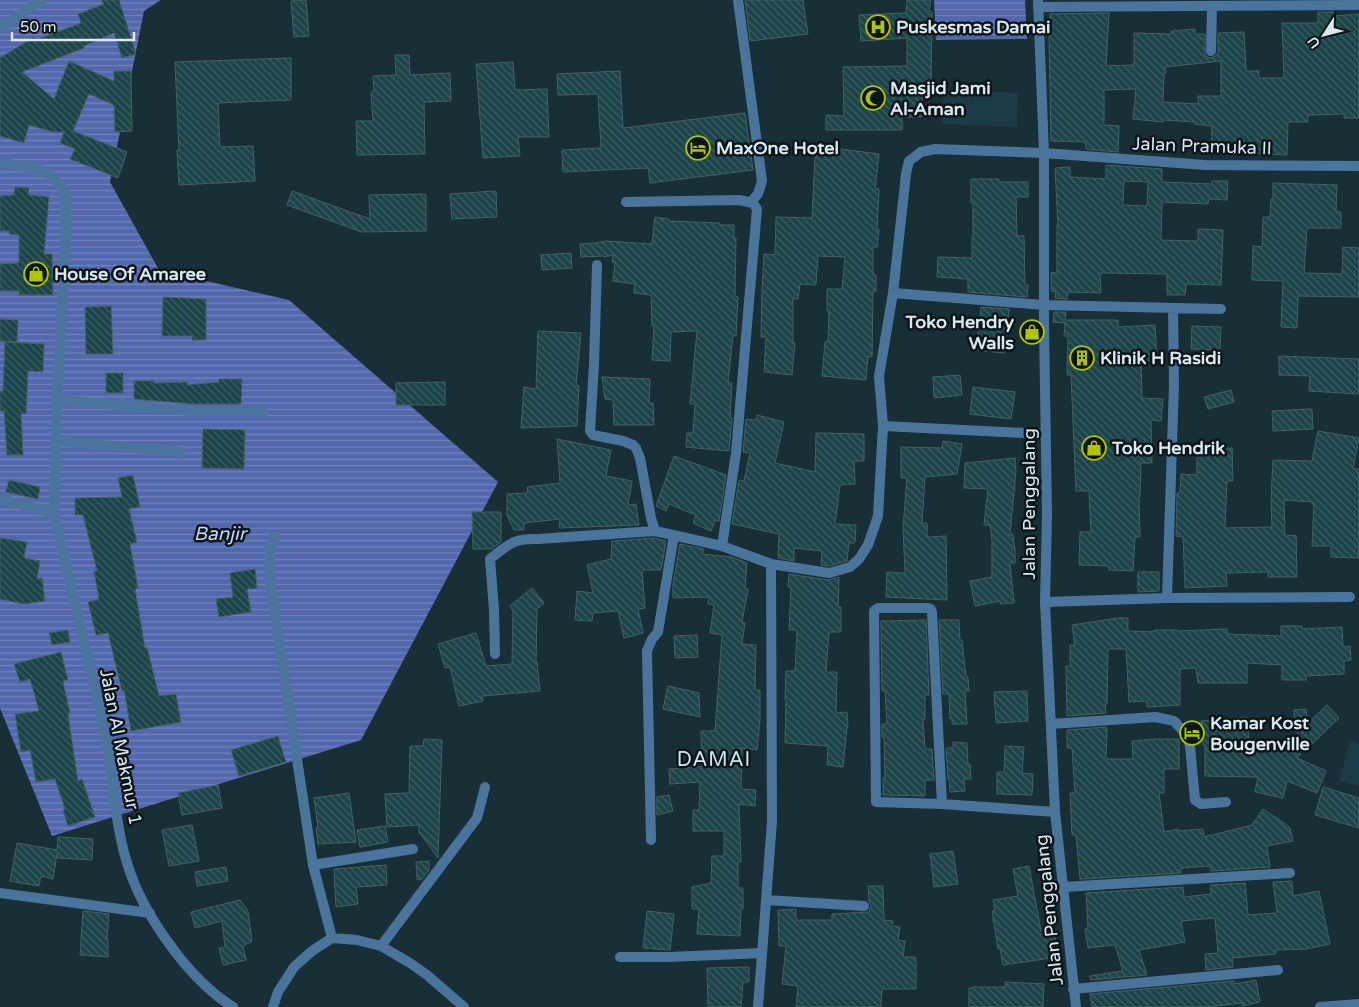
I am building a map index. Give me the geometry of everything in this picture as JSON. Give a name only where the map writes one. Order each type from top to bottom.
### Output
[{"type":"street","points":[[0,28],[42,0]]},
{"type":"street","points":[[738,0],[762,181],[758,194],[751,202]]},
{"type":"street","points":[[1038,3],[1212,6],[1359,5]]},
{"type":"street","name":"Jalan Penggalang","points":[[1038,3],[1044,153],[1047,515],[1045,602],[1056,812],[1076,1007]]},
{"type":"street","points":[[1210,51],[1212,6]]},
{"type":"street","name":"Jalan Pramuka II","points":[[894,293],[903,194],[909,161],[921,152],[935,149],[1044,153],[1204,165],[1359,166]]},
{"type":"street","name":"Jalan Al Makmur 1","points":[[0,162],[40,170],[52,176],[62,187],[66,199],[54,513],[105,731],[118,820],[127,862],[135,887],[178,955],[208,988],[234,1007]]},
{"type":"street","points":[[626,202],[739,200],[751,202],[757,208],[736,453],[722,546]]},
{"type":"street","points":[[597,265],[590,430],[599,437],[623,441],[636,448],[640,458],[655,531]]},
{"type":"street","points":[[64,275],[115,278]]},
{"type":"street","points":[[495,654],[490,559],[510,543],[524,538],[538,539],[655,531],[722,546],[771,564],[829,573],[850,567],[859,559],[868,545],[878,516],[884,426],[879,376],[894,293],[1044,305],[1221,309]]},
{"type":"street","points":[[1167,598],[1174,384],[1173,308]]},
{"type":"street","points":[[57,400],[192,411],[257,411],[263,413]]},
{"type":"street","points":[[884,426],[1045,434]]},
{"type":"street","points":[[57,441],[180,452]]},
{"type":"street","points":[[0,499],[54,513]]},
{"type":"street","points":[[275,536],[270,548],[270,581],[313,864],[332,938]]},
{"type":"street","points":[[651,840],[648,651],[652,639],[658,632],[674,536]]},
{"type":"street","points":[[758,1007],[772,821],[771,564]]},
{"type":"street","points":[[1045,602],[1167,598],[1350,597]]},
{"type":"street","points":[[942,804],[932,612],[928,608],[878,608],[874,611],[876,802],[942,804],[1056,812]]},
{"type":"street","points":[[1051,724],[1156,717],[1174,721],[1186,734],[1190,746],[1195,800],[1202,804],[1226,802]]},
{"type":"street","points":[[381,946],[477,818],[485,787]]},
{"type":"street","points":[[313,864],[413,849]]},
{"type":"street","points":[[1064,887],[1290,873]]},
{"type":"street","points":[[0,893],[150,913]]},
{"type":"street","points":[[766,900],[864,906]]},
{"type":"street","points":[[273,1007],[278,992],[294,966],[332,938],[357,940],[381,946],[410,963],[464,1007]]},
{"type":"street","points":[[620,957],[762,953]]},
{"type":"street","points":[[1073,989],[1278,970]]},
{"type":"street","points":[[1320,1007],[1359,1004]]},
{"type":"shaded area","points":[[943,90],[1018,93],[1017,127],[942,124]]},
{"type":"shaded area","points":[[1350,741],[1359,744],[1359,786],[1339,781]]},
{"type":"water","name":"Banjir","points":[[0,0],[161,0],[144,11],[110,182],[159,270],[289,300],[498,482],[361,740],[52,836],[0,708]]},
{"type":"water","points":[[934,0],[1025,0],[1027,39],[936,40]]},
{"type":"building","points":[[101,0],[119,0],[136,54],[122,58],[114,33],[84,46],[84,48],[22,72],[54,99],[69,61],[114,81],[114,71],[131,71],[132,131],[115,132],[114,105],[89,94],[73,131],[127,152],[118,178],[70,159],[75,149],[60,143],[64,132],[53,132],[29,125],[24,143],[0,136],[0,58],[34,37],[36,40],[81,23],[78,14],[104,4]]},
{"type":"building","points":[[306,0],[309,36],[294,37],[291,1]]},
{"type":"building","points":[[745,0],[803,0],[808,34],[750,41]]},
{"type":"building","points":[[907,0],[931,0],[929,11],[932,12],[931,89],[923,89],[922,117],[902,117],[902,130],[826,130],[826,115],[844,116],[843,67],[907,66],[907,38],[861,41],[859,15],[906,13]]},
{"type":"building","points":[[1318,12],[1334,12],[1334,16],[1359,14],[1359,118],[1344,118],[1344,114],[1308,115],[1308,122],[1288,122],[1287,155],[1253,153],[1253,151],[1211,146],[1212,126],[1195,124],[1195,122],[1163,120],[1163,122],[1133,119],[1136,89],[1104,90],[1104,125],[1119,126],[1118,152],[1086,149],[1085,142],[1051,141],[1050,14],[1109,13],[1106,66],[1134,65],[1134,33],[1171,34],[1171,31],[1195,29],[1195,34],[1205,34],[1205,54],[1211,58],[1217,55],[1218,52],[1218,33],[1244,32],[1246,71],[1259,71],[1259,78],[1284,78],[1282,23],[1318,23]],"holes":[[[1221,61],[1221,96],[1198,96],[1198,104],[1163,102],[1165,67]]]},
{"type":"building","points":[[395,55],[409,55],[410,75],[450,73],[451,101],[424,102],[425,154],[357,155],[356,121],[373,121],[371,92],[374,91],[373,76],[396,75]]},
{"type":"building","points":[[291,58],[291,100],[218,103],[220,147],[253,146],[255,181],[179,185],[175,62]]},
{"type":"building","points":[[513,62],[515,90],[547,89],[549,137],[518,137],[520,156],[483,158],[476,64]]},
{"type":"building","points":[[620,71],[623,128],[745,113],[753,170],[650,183],[648,168],[563,172],[562,150],[601,148],[598,94],[558,95],[557,74]]},
{"type":"building","points":[[825,147],[879,154],[875,189],[879,189],[877,229],[879,229],[877,247],[873,247],[873,275],[876,275],[876,291],[873,291],[872,357],[868,356],[866,380],[822,376],[825,342],[828,342],[829,311],[827,311],[827,289],[842,289],[845,257],[818,256],[816,285],[800,284],[798,299],[793,298],[793,343],[795,343],[792,375],[764,372],[766,337],[761,337],[764,254],[775,255],[776,217],[812,218],[815,155],[825,155]]},
{"type":"building","points":[[1106,165],[1162,169],[1162,182],[1212,184],[1212,181],[1228,181],[1227,200],[1209,199],[1208,204],[1162,202],[1161,240],[1198,241],[1198,229],[1223,230],[1221,285],[1186,284],[1185,295],[1167,295],[1167,274],[1100,273],[1101,293],[1068,292],[1067,299],[1055,298],[1056,292],[1051,291],[1051,272],[1057,273],[1058,225],[1055,168],[1070,167],[1070,177],[1106,179]],"holes":[[[1124,181],[1148,182],[1147,206],[1123,205]]]},
{"type":"building","points":[[971,179],[999,179],[999,182],[1028,182],[1028,197],[1016,197],[1017,236],[1024,236],[1025,285],[1028,285],[1027,297],[968,292],[968,279],[937,277],[938,257],[972,258],[973,203],[971,203]]},
{"type":"building","points":[[1273,183],[1337,185],[1336,212],[1341,212],[1341,228],[1307,228],[1304,273],[1342,274],[1343,247],[1359,248],[1359,297],[1298,296],[1297,328],[1281,327],[1283,281],[1252,280],[1253,246],[1262,247],[1263,217],[1270,217]]},
{"type":"building","points":[[15,187],[29,188],[28,195],[49,197],[44,254],[52,254],[53,295],[19,295],[19,291],[0,291],[0,264],[19,263],[19,235],[9,234],[10,231],[0,231],[0,196],[14,195]]},
{"type":"building","points":[[292,191],[370,219],[369,195],[426,194],[426,231],[362,232],[287,205]]},
{"type":"building","points":[[496,191],[497,217],[452,219],[450,194]]},
{"type":"building","points":[[655,217],[669,219],[669,221],[734,225],[734,238],[736,238],[735,296],[738,297],[736,336],[733,336],[728,382],[732,383],[730,418],[732,418],[729,451],[686,447],[687,433],[693,433],[695,404],[690,404],[697,331],[671,332],[670,361],[652,360],[654,326],[652,326],[651,295],[634,293],[635,284],[613,281],[615,262],[612,262],[613,255],[581,257],[580,244],[606,241],[652,244]]},
{"type":"building","points":[[571,253],[572,268],[542,270],[541,255]]},
{"type":"building","points":[[163,297],[206,299],[206,340],[192,340],[192,336],[162,336]]},
{"type":"building","points":[[111,306],[113,354],[86,354],[85,307]]},
{"type":"building","points":[[981,307],[1009,309],[1004,353],[976,350]]},
{"type":"building","points":[[1054,312],[1066,312],[1065,320],[1118,320],[1118,327],[1155,325],[1157,360],[1141,361],[1142,398],[1163,399],[1161,421],[1151,420],[1152,463],[1141,463],[1139,497],[1140,537],[1135,537],[1133,571],[1109,570],[1109,566],[1079,565],[1080,532],[1091,532],[1089,491],[1076,491],[1071,375],[1067,375],[1068,336],[1064,336],[1065,323],[1053,322]]},
{"type":"building","points":[[0,319],[18,320],[17,342],[0,341]]},
{"type":"building","points":[[1192,326],[1221,327],[1220,350],[1191,349]]},
{"type":"building","points":[[538,331],[581,333],[576,385],[579,386],[577,426],[521,428],[524,387],[536,389]]},
{"type":"building","points":[[5,342],[44,344],[43,372],[28,371],[26,414],[21,414],[23,455],[7,455],[4,411],[0,411],[0,391],[3,391]]},
{"type":"building","points":[[1279,356],[1359,359],[1359,394],[1309,391],[1310,376],[1279,375]]},
{"type":"building","points":[[106,373],[123,373],[123,393],[106,393]]},
{"type":"building","points":[[960,375],[962,395],[934,398],[933,377]]},
{"type":"building","points":[[602,377],[650,379],[649,403],[653,403],[654,425],[614,425],[613,400],[605,399]]},
{"type":"building","points":[[219,379],[242,379],[241,404],[192,404],[134,399],[134,381],[154,381],[154,383],[187,382],[187,385],[219,382]]},
{"type":"building","points":[[445,382],[445,405],[396,405],[396,383]]},
{"type":"building","points":[[973,387],[1015,392],[1011,419],[970,414]]},
{"type":"building","points":[[1231,390],[1234,402],[1208,409],[1204,397]]},
{"type":"building","points":[[1312,409],[1313,429],[1273,431],[1272,411]]},
{"type":"building","points":[[757,415],[784,422],[775,463],[815,472],[816,433],[864,434],[864,461],[854,461],[855,484],[840,485],[835,524],[856,525],[855,543],[849,543],[847,561],[829,566],[821,565],[822,551],[794,548],[794,561],[778,558],[779,534],[732,524],[739,480],[744,481],[750,453],[743,452],[746,419],[756,420]]},
{"type":"building","points":[[203,429],[245,430],[244,469],[202,468]]},
{"type":"building","points":[[1318,431],[1359,438],[1353,469],[1359,469],[1359,558],[1331,557],[1331,546],[1312,546],[1314,504],[1312,502],[1284,500],[1285,536],[1296,535],[1297,577],[1268,577],[1268,572],[1226,573],[1227,586],[1185,588],[1183,537],[1176,536],[1177,493],[1180,493],[1181,474],[1197,475],[1197,449],[1232,448],[1233,481],[1227,481],[1225,528],[1272,527],[1273,460],[1312,461]]},
{"type":"building","points":[[557,439],[611,450],[606,476],[632,481],[628,505],[636,504],[639,525],[559,528],[560,519],[524,523],[524,530],[514,530],[507,515],[507,494],[528,493],[527,487],[560,483]]},
{"type":"building","points":[[943,441],[962,444],[957,474],[925,477],[922,523],[927,523],[927,537],[946,536],[947,600],[886,597],[887,572],[905,573],[903,528],[907,478],[901,478],[901,447],[942,448]]},
{"type":"building","points":[[674,456],[726,475],[719,521],[715,520],[711,531],[693,523],[696,515],[669,504],[666,511],[656,506]]},
{"type":"building","points":[[1015,458],[1016,471],[1010,535],[1013,534],[1015,551],[1015,563],[1010,563],[1014,603],[1000,604],[1000,601],[975,606],[970,581],[992,577],[992,540],[990,525],[984,525],[988,489],[964,488],[965,463]]},
{"type":"building","points":[[133,475],[140,507],[129,509],[137,542],[130,544],[138,588],[135,589],[145,648],[147,647],[159,696],[176,694],[181,722],[131,731],[124,690],[122,691],[108,633],[96,635],[88,602],[99,599],[94,572],[97,571],[83,515],[75,515],[75,498],[122,497],[118,478]]},
{"type":"building","points":[[9,480],[40,487],[38,499],[6,492]]},
{"type":"building","points":[[472,512],[501,512],[501,542],[491,549],[473,549]]},
{"type":"building","points":[[0,538],[27,542],[24,558],[40,561],[37,579],[42,578],[45,601],[24,604],[0,599]]},
{"type":"building","points":[[654,538],[666,541],[661,570],[642,570],[645,608],[638,609],[643,633],[624,638],[618,611],[593,613],[592,621],[575,620],[577,591],[593,593],[587,565],[611,559],[612,541]]},
{"type":"building","points":[[680,544],[704,549],[702,554],[732,557],[747,563],[745,589],[748,589],[742,622],[745,623],[742,644],[756,645],[755,690],[760,690],[760,719],[757,750],[742,748],[741,789],[756,790],[755,806],[739,804],[741,862],[738,862],[738,888],[743,888],[740,936],[697,934],[699,909],[692,909],[692,887],[711,883],[712,856],[724,856],[724,831],[693,831],[693,810],[699,810],[700,782],[670,784],[669,769],[702,767],[701,731],[715,731],[722,635],[710,633],[714,605],[708,604],[709,597],[673,598],[673,584]]},
{"type":"building","points":[[255,569],[257,588],[247,589],[251,612],[219,617],[216,599],[233,597],[230,573]]},
{"type":"building","points":[[1138,572],[1159,572],[1159,591],[1138,592]]},
{"type":"building","points":[[789,574],[828,580],[839,577],[838,607],[841,607],[841,632],[829,632],[826,672],[837,672],[836,713],[847,712],[848,727],[843,767],[827,765],[828,746],[785,743],[786,671],[795,671],[797,630],[789,630],[791,587],[788,587]]},
{"type":"building","points":[[532,588],[544,603],[537,609],[536,662],[540,691],[482,696],[483,701],[459,706],[450,667],[445,668],[438,644],[476,633],[486,666],[512,664],[513,611],[510,606]]},
{"type":"building","points":[[1128,618],[1128,631],[1154,632],[1154,630],[1227,629],[1228,634],[1281,636],[1281,626],[1302,626],[1302,629],[1342,627],[1343,647],[1350,646],[1351,660],[1344,661],[1344,674],[1306,676],[1306,680],[1282,680],[1282,665],[1247,663],[1247,683],[1198,683],[1196,668],[1180,669],[1180,705],[1147,707],[1147,701],[1129,702],[1126,649],[1108,649],[1106,713],[1067,716],[1066,666],[1070,666],[1070,645],[1075,645],[1072,625]]},
{"type":"building","points":[[926,620],[929,695],[925,695],[925,719],[923,719],[925,749],[932,749],[934,780],[925,780],[925,796],[883,795],[883,778],[885,778],[882,724],[887,724],[885,691],[882,691],[881,621]]},
{"type":"building","points":[[939,620],[959,620],[960,640],[962,640],[966,677],[968,677],[969,691],[965,691],[967,724],[952,724],[949,694],[943,694]]},
{"type":"building","points":[[68,630],[70,642],[52,645],[49,633]]},
{"type":"building","points":[[697,635],[698,657],[675,658],[674,636]]},
{"type":"building","points":[[61,652],[68,680],[63,681],[70,713],[68,714],[78,781],[82,779],[95,817],[68,826],[63,810],[65,809],[55,779],[36,782],[30,750],[21,752],[15,714],[39,711],[30,679],[20,682],[14,664]]},
{"type":"building","points":[[668,686],[699,693],[700,717],[663,709]]},
{"type":"building","points":[[1027,691],[1028,721],[996,723],[994,692]]},
{"type":"building","points":[[1327,705],[1339,718],[1310,746],[1295,731],[1294,710],[1306,709],[1308,723]]},
{"type":"building","points":[[1247,717],[1249,743],[1301,754],[1297,758],[1326,771],[1317,793],[1287,781],[1283,798],[1255,792],[1258,777],[1205,776],[1205,745],[1203,745],[1201,721]]},
{"type":"building","points":[[1106,727],[1106,759],[1133,759],[1132,741],[1179,739],[1179,769],[1164,769],[1164,793],[1159,793],[1164,832],[1178,829],[1178,831],[1203,829],[1204,837],[1252,825],[1263,809],[1290,828],[1293,841],[1267,846],[1270,867],[1211,871],[1210,866],[1181,868],[1181,873],[1080,879],[1076,835],[1072,835],[1070,793],[1075,793],[1072,748],[1067,748],[1067,730]]},
{"type":"building","points":[[278,736],[286,762],[239,776],[231,750]]},
{"type":"building","points":[[424,739],[442,740],[438,858],[419,832],[419,825],[387,827],[385,794],[409,793],[410,746],[423,746]]},
{"type":"building","points":[[953,742],[967,743],[971,779],[964,779],[965,791],[950,792],[946,748],[953,748]]},
{"type":"building","points":[[1005,746],[1024,747],[1022,773],[1033,774],[1032,795],[997,794],[997,772],[1004,772]]},
{"type":"building","points":[[218,785],[222,808],[182,815],[178,793]]},
{"type":"building","points":[[1323,787],[1359,798],[1359,828],[1315,815]]},
{"type":"building","points":[[349,793],[356,842],[318,844],[314,798]]},
{"type":"building","points":[[669,795],[673,811],[657,815],[657,797]]},
{"type":"building","points":[[192,825],[199,861],[169,866],[162,830]]},
{"type":"building","points":[[385,826],[388,842],[360,847],[357,830]]},
{"type":"building","points":[[58,837],[93,839],[92,860],[57,858],[57,854],[53,879],[41,876],[39,886],[10,881],[17,843],[57,850]]},
{"type":"building","points":[[953,851],[958,884],[934,887],[930,854]]},
{"type":"building","points":[[429,861],[429,870],[422,879],[417,880],[416,862]]},
{"type":"building","points":[[386,865],[387,885],[356,887],[358,904],[336,907],[334,869]]},
{"type":"building","points":[[1029,866],[1041,931],[1054,929],[1058,957],[1003,965],[1000,949],[998,949],[992,911],[995,911],[993,900],[1018,896],[1013,869]]},
{"type":"building","points":[[226,867],[228,881],[197,886],[195,872]]},
{"type":"building","points":[[1292,881],[1293,896],[1319,891],[1330,944],[1306,949],[1276,950],[1276,954],[1232,958],[1233,967],[1206,970],[1205,954],[1218,953],[1215,918],[1181,921],[1185,942],[1139,950],[1147,975],[1091,980],[1090,976],[1123,971],[1115,945],[1088,948],[1085,929],[1088,928],[1086,893],[1183,887],[1184,897],[1211,894],[1211,885],[1245,883],[1248,915],[1277,913],[1273,882]]},
{"type":"building","points":[[868,886],[883,886],[884,920],[893,921],[892,926],[900,927],[898,940],[905,941],[903,957],[916,957],[916,989],[882,989],[881,1007],[796,1007],[798,986],[782,984],[786,946],[779,946],[778,910],[796,909],[796,920],[832,920],[832,914],[869,912],[871,906]]},
{"type":"building","points":[[240,900],[248,911],[252,941],[243,946],[246,960],[223,965],[219,948],[225,947],[222,921],[195,928],[191,912]]},
{"type":"building","points":[[83,911],[109,914],[108,957],[80,955]]},
{"type":"building","points":[[647,911],[674,914],[670,950],[643,948]]},
{"type":"building","points":[[749,967],[749,982],[743,982],[741,1007],[708,1007],[707,968]]},
{"type":"building","points":[[1256,980],[1260,1002],[1242,1006],[1242,1003],[1215,1007],[1092,1007],[1090,994],[1234,981],[1234,984]]},
{"type":"building","points":[[1005,982],[1044,984],[1043,1007],[969,1007],[969,988],[1006,987]]},
{"type":"place","name":"Puskesmas Damai","points":[[878,27]]},
{"type":"place","name":"Masjid Jami Al-Aman","points":[[873,98]]},
{"type":"place","name":"MaxOne Hotel","points":[[698,148]]},
{"type":"place","name":"House Of Amaree","points":[[36,274]]},
{"type":"place","name":"Toko Hendry Walls","points":[[1032,332]]},
{"type":"place","name":"Klinik H Rasidi","points":[[1082,358]]},
{"type":"place","name":"Toko Hendrik","points":[[1094,448]]},
{"type":"place","name":"Kamar Kost Bougenville","points":[[1192,733]]},
{"type":"district","name":"DAMAI","points":[[714,759]]}]
